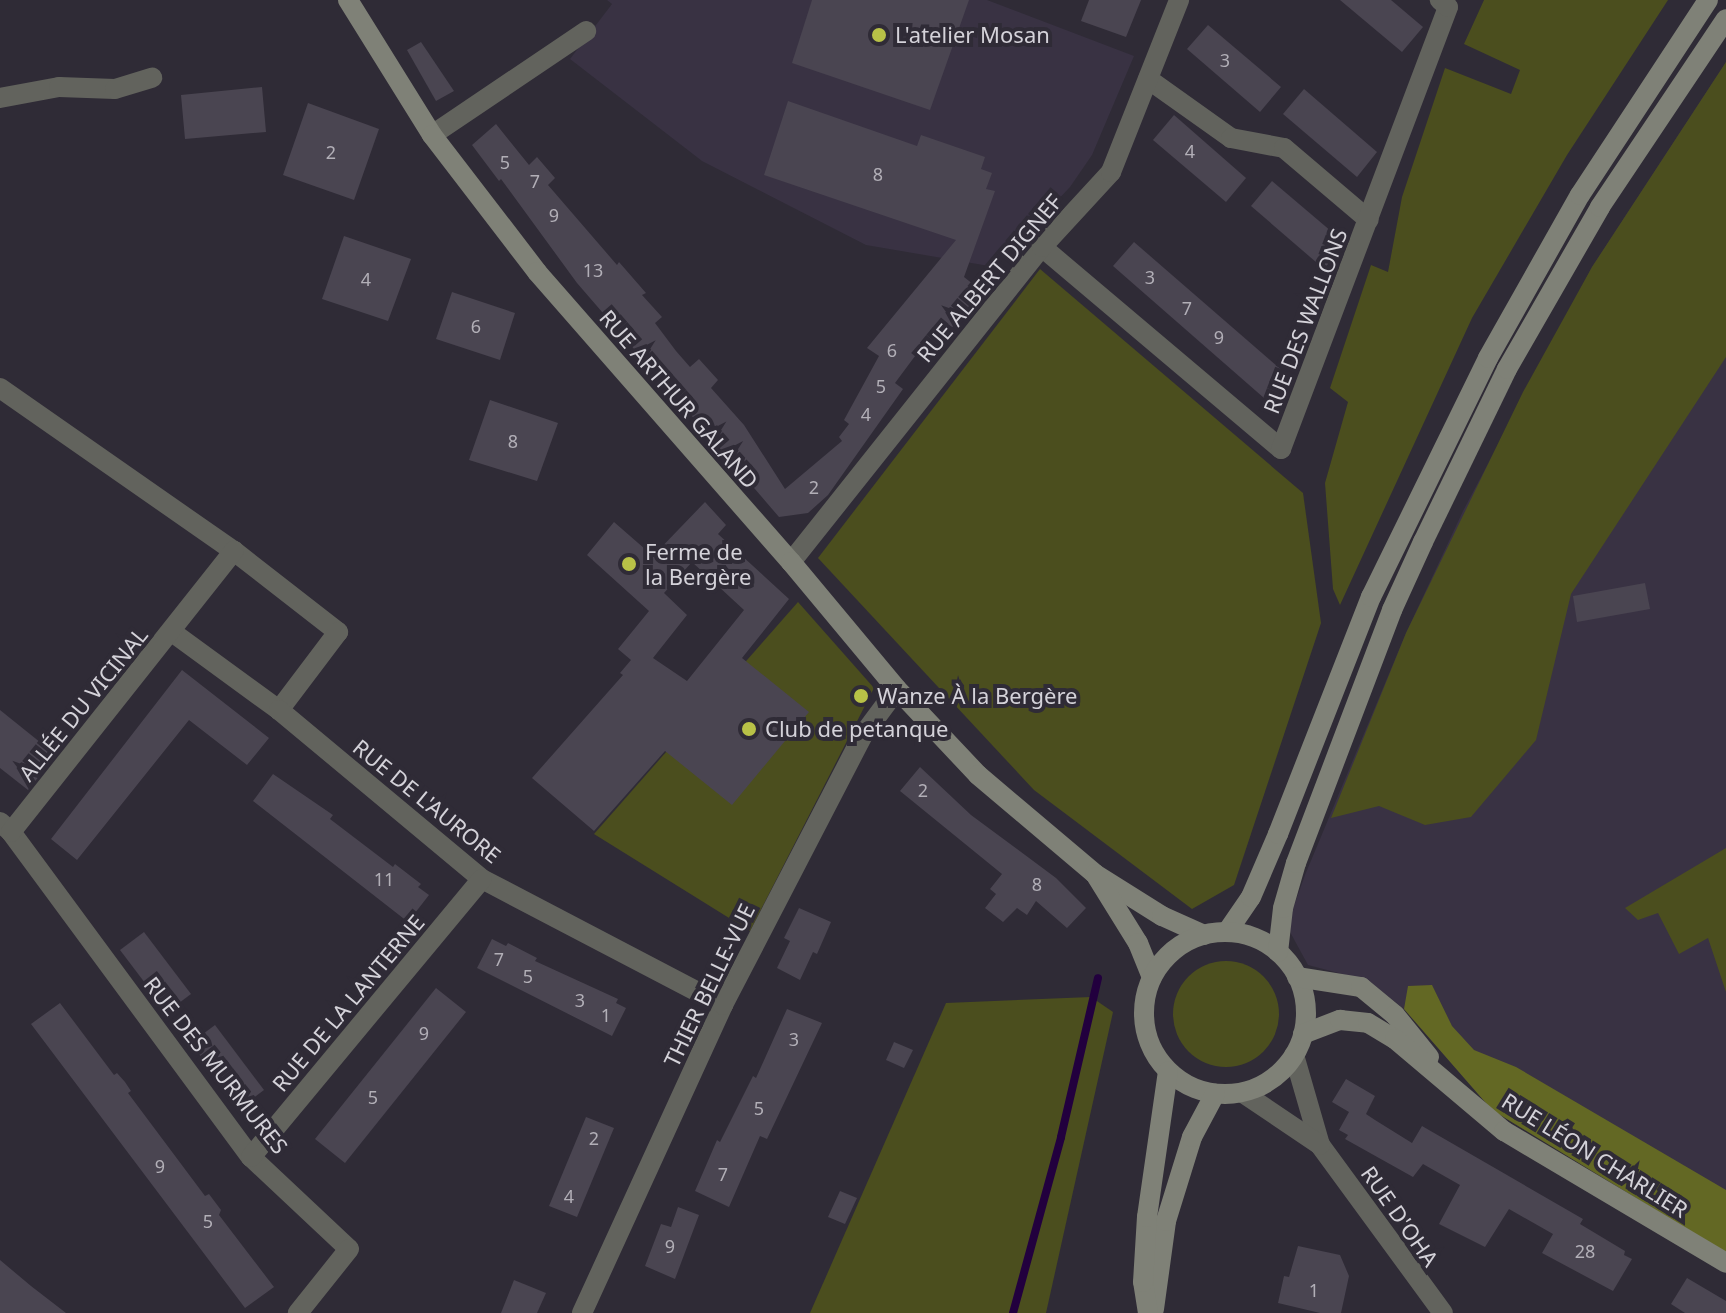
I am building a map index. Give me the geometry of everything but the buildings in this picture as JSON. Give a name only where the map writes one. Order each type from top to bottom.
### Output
[{"type":"main road","name":"RUE ARTHUR GALAND","points":[[348,0],[432,135],[537,272],[791,562],[897,689]]},
{"type":"main road","points":[[1227,932],[1251,897],[1371,597],[1488,358],[1580,195],[1708,0]]},
{"type":"main road","points":[[1278,952],[1283,908],[1296,863],[1392,610],[1423,542],[1507,369],[1600,207],[1726,19]]},
{"type":"main road","points":[[897,689],[978,775],[1095,874],[1162,916],[1204,935]]},
{"type":"main road","points":[[1095,874],[1138,943],[1152,977]]},
{"type":"main road","points":[[1227,932],[1254,938],[1278,952],[1297,977],[1305,1005],[1303,1034],[1294,1055],[1264,1085],[1243,1093],[1215,1094],[1182,1083],[1168,1072],[1157,1058],[1144,1027],[1143,1009],[1152,977],[1173,950],[1204,935],[1227,932]]},
{"type":"main road","name":"RUE LÉON CHARLIER","points":[[1297,977],[1361,987],[1395,1015],[1444,1080]]},
{"type":"main road","name":"RUE LÉON CHARLIER","points":[[1303,1034],[1340,1020],[1368,1023],[1395,1039],[1504,1131],[1726,1263]]},
{"type":"main road","points":[[1148,1313],[1143,1282],[1147,1217],[1168,1072]]},
{"type":"main road","points":[[1154,1313],[1166,1221],[1192,1137],[1215,1094]]},
{"type":"street","name":"RUE ALBERT DIGNEF","points":[[791,562],[1042,247],[1111,172],[1179,0]]},
{"type":"street","name":"RUE DES WALLONS","points":[[1042,247],[1281,449],[1369,220],[1444,3]]},
{"type":"street","points":[[432,135],[586,31]]},
{"type":"street","points":[[0,98],[59,87],[106,89],[152,78]]},
{"type":"street","points":[[1148,79],[1231,138],[1284,148],[1369,220]]},
{"type":"street","points":[[0,388],[234,551],[338,632],[279,710]]},
{"type":"street","name":"ALLÉE DU VICINAL","points":[[6,827],[172,632],[234,551]]},
{"type":"street","name":"RUE DE L'AURORE","points":[[172,632],[279,710],[482,879],[723,1005]]},
{"type":"street","name":"THIER BELLE-VUE","points":[[582,1313],[723,1005],[863,735],[897,689]]},
{"type":"street","name":"RUE DES MURMURES","points":[[6,827],[251,1157],[349,1249],[298,1313]]},
{"type":"street","name":"RUE DE LA LANTERNE","points":[[251,1157],[482,879]]},
{"type":"street","name":"RUE D'OHA","points":[[1294,1055],[1320,1145]]},
{"type":"street","name":"RUE D'OHA","points":[[1243,1093],[1320,1145],[1443,1313]]},
{"type":"shaded area","points":[[607,0],[987,0],[1134,56],[1092,155],[1070,187],[995,267],[866,245],[702,161],[570,59],[612,4]]},
{"type":"shaded area","points":[[1726,62],[1726,1253],[1492,1110],[1404,1009],[1369,981],[1308,965],[1290,932],[1292,911],[1305,875],[1406,633],[1463,511],[1592,267]]},
{"type":"green space","points":[[1484,0],[1668,0],[1567,155],[1472,318],[1340,605],[1333,589],[1325,483],[1348,402],[1330,388],[1371,265],[1388,272],[1402,197],[1445,68],[1511,94],[1520,70],[1464,44]]},
{"type":"green space","points":[[1726,62],[1726,357],[1571,594],[1536,740],[1471,817],[1425,825],[1379,806],[1331,818],[1406,633],[1523,392],[1592,267]]},
{"type":"green space","points":[[1040,269],[1303,493],[1321,623],[1234,885],[1192,909],[1034,790],[818,558]]},
{"type":"green space","points":[[798,602],[874,688],[750,931],[594,834]]},
{"type":"green space","points":[[1726,848],[1726,992],[1708,938],[1679,954],[1658,913],[1638,920],[1625,908]]},
{"type":"green space","points":[[1226,961],[1246,965],[1263,977],[1275,994],[1279,1014],[1275,1034],[1263,1051],[1246,1063],[1226,1067],[1206,1063],[1189,1051],[1177,1034],[1173,1014],[1177,994],[1189,977],[1206,965]]},
{"type":"green space","points":[[1432,985],[1452,1026],[1474,1050],[1516,1067],[1726,1190],[1726,1253],[1492,1110],[1404,1009],[1408,986]]},
{"type":"green space","points":[[1091,997],[1113,1012],[1046,1313],[810,1313],[946,1003]]},
{"type":"waterway","points":[[1013,1313],[1061,1137],[1098,978]]},
{"type":"place","name":"L'atelier Mosan","points":[[879,35]]},
{"type":"place","name":"Ferme de la Bergère","points":[[629,564]]},
{"type":"place","name":"Wanze À la Bergère","points":[[861,696]]},
{"type":"place","name":"Club de petanque","points":[[749,729]]}]
